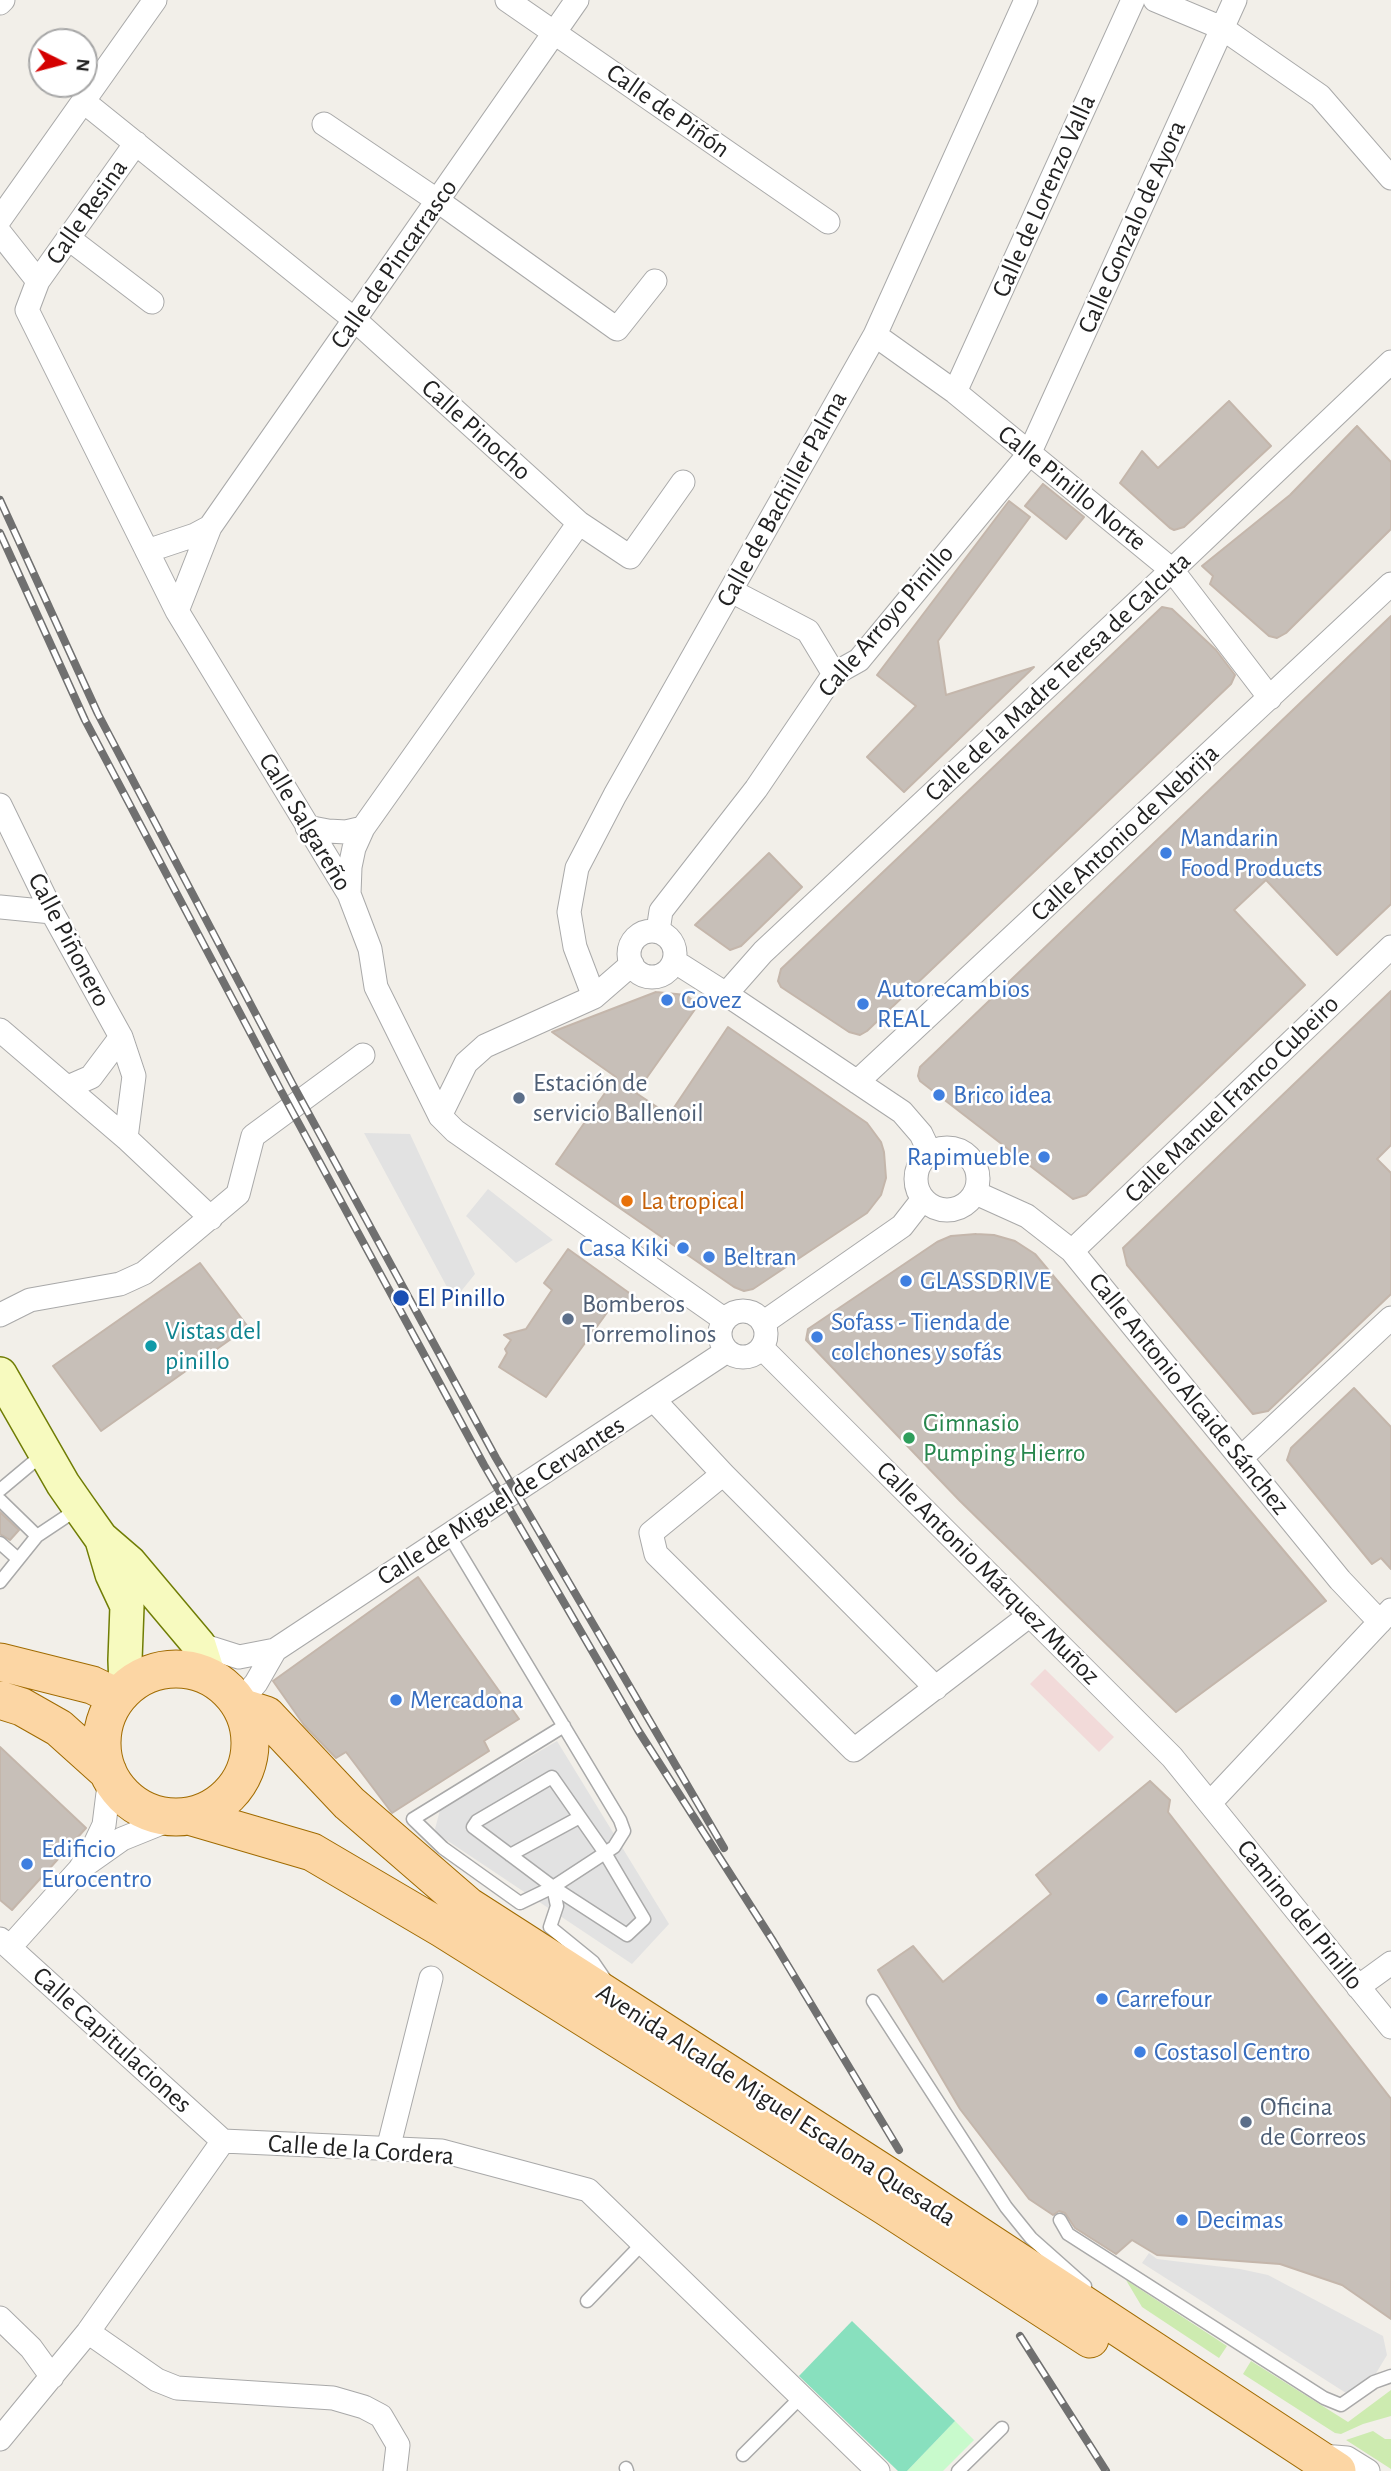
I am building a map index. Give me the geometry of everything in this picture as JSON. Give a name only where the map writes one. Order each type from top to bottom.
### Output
[{"type":"main road","points":[[0,1374],[44,1452],[101,1538],[130,1563],[223,1678],[249,1729],[250,1753],[243,1775],[230,1794],[212,1809],[182,1817],[154,1814],[136,1806],[121,1793],[109,1775],[58,1728],[22,1707],[0,1700]]},
{"type":"main road","points":[[101,1538],[112,1574],[127,1606],[122,1692]]},
{"type":"main road","points":[[0,1661],[122,1692]]},
{"type":"main road","points":[[109,1775],[102,1754],[102,1733],[107,1714],[122,1692],[145,1675],[166,1669],[188,1669],[223,1678]]},
{"type":"main road","name":"Avenida Alcalde Miguel Escalona Quesada","points":[[223,1678],[266,1715],[349,1803],[468,1906],[1124,2332],[1315,2466]]},
{"type":"main road","name":"Avenida Alcalde Miguel Escalona Quesada","points":[[182,1817],[312,1853],[443,1928],[885,2206],[1315,2466]]},
{"type":"street","points":[[0,219],[155,0]]},
{"type":"street","name":"Calle de Piñón","points":[[507,0],[828,222]]},
{"type":"street","name":"Calle de Pincarrasco","points":[[177,611],[210,527],[577,0]]},
{"type":"street","name":"Calle de Bachiller Palma","points":[[594,997],[575,947],[569,912],[577,868],[615,795],[875,335],[1026,0]]},
{"type":"street","name":"Calle de Lorenzo Valla","points":[[955,392],[1133,0]]},
{"type":"street","points":[[1155,0],[1222,28],[1320,96],[1391,178]]},
{"type":"street","name":"Calle Gonzalo de Ayora","points":[[1029,454],[1235,0]]},
{"type":"street","name":"Calle Pinocho","points":[[83,101],[355,320],[579,523],[630,557],[683,482]]},
{"type":"street","points":[[324,124],[438,201],[617,329],[655,281]]},
{"type":"street","name":"Calle Resina","points":[[38,281],[136,143]]},
{"type":"street","points":[[0,233],[38,281]]},
{"type":"street","points":[[68,238],[152,302]]},
{"type":"street","name":"Calle Salgareño","points":[[38,281],[27,310],[177,611],[349,894],[370,949],[376,987],[440,1116],[455,1131],[725,1320]]},
{"type":"street","name":"Calle Pinillo Norte","points":[[875,335],[955,392],[1172,570],[1270,698]]},
{"type":"street","name":"Calle de la Madre Teresa de Calcuta","points":[[726,994],[764,952],[1391,362]]},
{"type":"street","name":"Calle Arroyo Pinillo","points":[[658,931],[661,911],[756,789],[834,674],[859,660],[1029,454]]},
{"type":"street","points":[[349,894],[352,858],[363,828],[579,523]]},
{"type":"street","points":[[147,551],[195,535],[210,527]]},
{"type":"street","name":"Calle Antonio de Nebrija","points":[[857,1082],[1391,584]]},
{"type":"street","points":[[741,596],[808,631],[834,674]]},
{"type":"street","name":"Calle Piñonero","points":[[0,805],[52,912],[121,1037],[134,1076],[126,1138]]},
{"type":"street","points":[[307,827],[346,832],[363,828]]},
{"type":"street","points":[[0,907],[52,912]]},
{"type":"street","points":[[658,931],[671,940],[674,961],[665,973],[658,976],[643,975],[629,957],[632,942],[643,932],[658,931]]},
{"type":"street","name":"Calle Manuel Franco Cubeiro","points":[[1072,1251],[1391,947]]},
{"type":"street","points":[[674,961],[902,1112],[921,1134],[930,1153]]},
{"type":"street","points":[[440,1116],[466,1062],[485,1046],[594,997],[632,964]]},
{"type":"street","points":[[0,1030],[126,1138],[211,1217]]},
{"type":"street","name":"Calle Piñonero","points":[[68,1087],[91,1077],[121,1037]]},
{"type":"street","points":[[0,1315],[30,1300],[120,1284],[144,1273],[238,1194],[253,1136],[363,1055]]},
{"type":"street","points":[[948,1147],[967,1154],[978,1172],[976,1193],[961,1207],[941,1209],[923,1199],[918,1190],[917,1170],[930,1153],[948,1147]]},
{"type":"street","name":"Calle Antonio Alcaide Sánchez","points":[[976,1193],[1027,1216],[1072,1251],[1340,1580],[1386,1616]]},
{"type":"street","points":[[764,1323],[902,1226],[923,1199]]},
{"type":"street","points":[[745,1311],[759,1317],[764,1323],[766,1336],[762,1348],[749,1357],[727,1351],[721,1339],[725,1320],[730,1315],[745,1311]]},
{"type":"street","points":[[1241,1458],[1391,1318]]},
{"type":"street","name":"Calle Antonio Márquez Muñoz","points":[[762,1348],[1172,1757],[1210,1803]]},
{"type":"street","name":"Calle de Miguel de Cervantes","points":[[275,1650],[727,1351]]},
{"type":"street","points":[[654,1400],[723,1474],[936,1688]]},
{"type":"street","points":[[723,1474],[651,1533],[656,1553],[855,1750],[1030,1615]]},
{"type":"street","points":[[1210,1803],[1386,1616]]},
{"type":"street","points":[[223,1678],[256,1683],[275,1650]]},
{"type":"street","points":[[223,1678],[275,1650]]},
{"type":"street","points":[[80,1869],[104,1825],[109,1775]]},
{"type":"street","name":"Camino del Pinillo","points":[[1210,1803],[1391,2027]]},
{"type":"street","points":[[5,1943],[80,1869],[122,1839],[182,1817]]},
{"type":"street","name":"Calle Capitulaciones","points":[[5,1943],[223,2141]]},
{"type":"street","points":[[1358,1987],[1391,1963]]},
{"type":"street","points":[[388,2149],[431,1978]]},
{"type":"street","points":[[0,2439],[88,2332],[223,2141]]},
{"type":"street","name":"Calle de la Cordera","points":[[223,2141],[442,2151],[588,2190],[878,2471]]},
{"type":"street","points":[[0,2318],[31,2348],[52,2377]]},
{"type":"street","points":[[88,2332],[158,2380],[177,2388],[333,2398],[365,2407],[381,2416],[398,2445],[395,2471]]},
{"type":"street","points":[[1315,2466],[1347,2458],[1368,2471]]},
{"type":"lane","points":[[0,1490],[44,1452]]},
{"type":"lane","points":[[0,1500],[37,1536]]},
{"type":"lane","points":[[0,1582],[37,1536],[79,1507]]},
{"type":"lane","points":[[449,1535],[621,1820],[624,1831],[619,1842],[605,1853],[553,1887],[520,1903],[443,1848],[414,1819],[564,1726]]},
{"type":"lane","points":[[0,1543],[18,1559]]},
{"type":"lane","points":[[552,1777],[580,1817],[644,1919],[627,1936],[553,1887],[473,1827],[477,1821],[552,1777]]},
{"type":"lane","points":[[510,1855],[580,1817]]},
{"type":"lane","points":[[553,1887],[557,1906],[550,1927],[593,1962],[606,1980],[614,2000]]},
{"type":"lane","points":[[873,2001],[1006,2207],[1031,2238],[1086,2287],[1124,2332]]},
{"type":"lane","points":[[1060,2220],[1068,2234],[1324,2398],[1341,2405],[1374,2382],[1391,2376]]},
{"type":"lane","points":[[587,2301],[642,2244]]},
{"type":"lane","points":[[743,2455],[801,2397]]},
{"type":"lane","points":[[958,2471],[1002,2428]]},
{"type":"shaded area","points":[[364,1133],[410,1134],[475,1274],[454,1300]]},
{"type":"shaded area","points":[[488,1189],[553,1240],[516,1263],[466,1216]]},
{"type":"shaded area","points":[[1045,1669],[1114,1737],[1099,1752],[1030,1684]]},
{"type":"shaded area","points":[[557,1741],[669,1924],[632,1964],[439,1835],[435,1829],[440,1810]]},
{"type":"shaded area","points":[[1149,2253],[1157,2259],[1268,2275],[1383,2336],[1387,2355],[1375,2375],[1346,2393],[1142,2263]]},
{"type":"green space","points":[[1126,2280],[1227,2346],[1219,2358],[1142,2307]]},
{"type":"green space","points":[[852,2321],[955,2421],[907,2471],[898,2471],[799,2376]]},
{"type":"green space","points":[[1251,2361],[1348,2422],[1391,2390],[1391,2416],[1341,2434],[1335,2433],[1243,2374]]},
{"type":"green space","points":[[955,2421],[974,2440],[943,2471],[907,2471]]},
{"type":"green space","points":[[1373,2431],[1385,2439],[1391,2439],[1391,2469],[1346,2440]]},
{"type":"building","points":[[1229,401],[1271,446],[1184,527],[1174,530],[1120,483],[1142,451],[1158,468]]},
{"type":"building","points":[[1357,426],[1391,462],[1391,529],[1286,633],[1277,638],[1269,636],[1210,584],[1213,576],[1202,566],[1290,495]]},
{"type":"building","points":[[1043,484],[1084,517],[1066,539],[1025,506]]},
{"type":"building","points":[[1009,501],[1030,517],[938,641],[946,695],[1034,667],[904,792],[867,757],[916,706],[877,675]]},
{"type":"building","points":[[1162,607],[1172,609],[1216,650],[1235,675],[1231,684],[867,1031],[860,1035],[849,1032],[781,987],[778,981],[781,969]]},
{"type":"building","points":[[1391,616],[1391,904],[1337,955],[1266,880],[1234,910],[1305,985],[1086,1195],[1073,1199],[920,1081],[920,1067]]},
{"type":"building","points":[[769,853],[802,887],[741,946],[730,950],[695,925]]},
{"type":"building","points":[[1391,991],[1391,1145],[1377,1159],[1391,1173],[1391,1294],[1268,1411],[1253,1414],[1127,1265],[1123,1248]]},
{"type":"building","points":[[656,992],[686,995],[698,1005],[636,1093],[669,1115],[728,1027],[867,1123],[881,1142],[886,1178],[881,1195],[867,1213],[753,1289],[744,1291],[734,1287],[556,1164],[616,1077],[552,1032]]},
{"type":"building","points":[[994,1235],[1015,1241],[1035,1254],[1326,1601],[1176,1712],[960,1501],[806,1340],[808,1329],[937,1242],[951,1236]]},
{"type":"building","name":"Bomberos Torremolinos","points":[[568,1249],[639,1300],[611,1307],[546,1397],[499,1367],[511,1340],[504,1335],[526,1329],[552,1290],[544,1283]]},
{"type":"building","name":"Vistas del pinillo","points":[[200,1263],[248,1327],[101,1431],[53,1366]]},
{"type":"building","points":[[1354,1388],[1391,1427],[1391,1569],[1381,1558],[1372,1564],[1287,1460],[1291,1448]]},
{"type":"building","points":[[0,1512],[19,1530],[10,1540],[0,1534]]},
{"type":"building","name":"Mercadona","points":[[418,1577],[519,1719],[484,1741],[489,1751],[392,1813],[346,1752],[336,1758],[304,1725],[273,1681]]},
{"type":"building","name":"Edificio Eurocentro","points":[[0,1747],[86,1828],[12,1910],[0,1900]]},
{"type":"building","name":"Costasol Centro","points":[[1150,1781],[1170,1800],[1168,1812],[1391,2099],[1391,2319],[1342,2285],[1280,2264],[1157,2255],[1132,2240],[1116,2254],[1075,2228],[1065,2213],[1059,2211],[1053,2215],[1029,2199],[960,2109],[878,1970],[913,1946],[943,1982],[1051,1894],[1036,1875]]},
{"type":"railway","points":[[0,500],[98,714],[292,1083],[496,1458],[724,1848]]},
{"type":"railway","points":[[0,533],[85,720],[280,1089],[484,1465],[638,1730],[773,1941],[899,2150]]},
{"type":"railway","points":[[1020,2336],[1106,2471]]},
{"type":"place","name":"Mandarin Food Products","points":[[1166,853]]},
{"type":"place","name":"Govez","points":[[667,1000]]},
{"type":"place","name":"Autorecambios REAL","points":[[863,1004]]},
{"type":"place","name":"Brico idea","points":[[939,1095]]},
{"type":"place","name":"Estación de servicio Ballenoil","points":[[519,1098]]},
{"type":"place","name":"Rapimueble","points":[[1044,1157]]},
{"type":"place","name":"La tropical","points":[[627,1201]]},
{"type":"place","name":"Casa Kiki","points":[[683,1248]]},
{"type":"place","name":"Beltran","points":[[709,1257]]},
{"type":"place","name":"GLASSDRIVE","points":[[906,1281]]},
{"type":"place","name":"El Pinillo","points":[[401,1298]]},
{"type":"place","name":"Bomberos Torremolinos","points":[[568,1319]]},
{"type":"place","name":"Sofass - Tienda de colchones y sofás","points":[[817,1337]]},
{"type":"place","name":"Vistas del pinillo","points":[[151,1346]]},
{"type":"place","name":"Gimnasio Pumping Hierro","points":[[909,1438]]},
{"type":"place","name":"Mercadona","points":[[396,1700]]},
{"type":"place","name":"Edificio Eurocentro","points":[[27,1864]]},
{"type":"place","name":"Carrefour","points":[[1102,1999]]},
{"type":"place","name":"Costasol Centro","points":[[1140,2052]]},
{"type":"place","name":"Oficina de Correos","points":[[1246,2122]]},
{"type":"place","name":"Decimas","points":[[1182,2220]]}]
